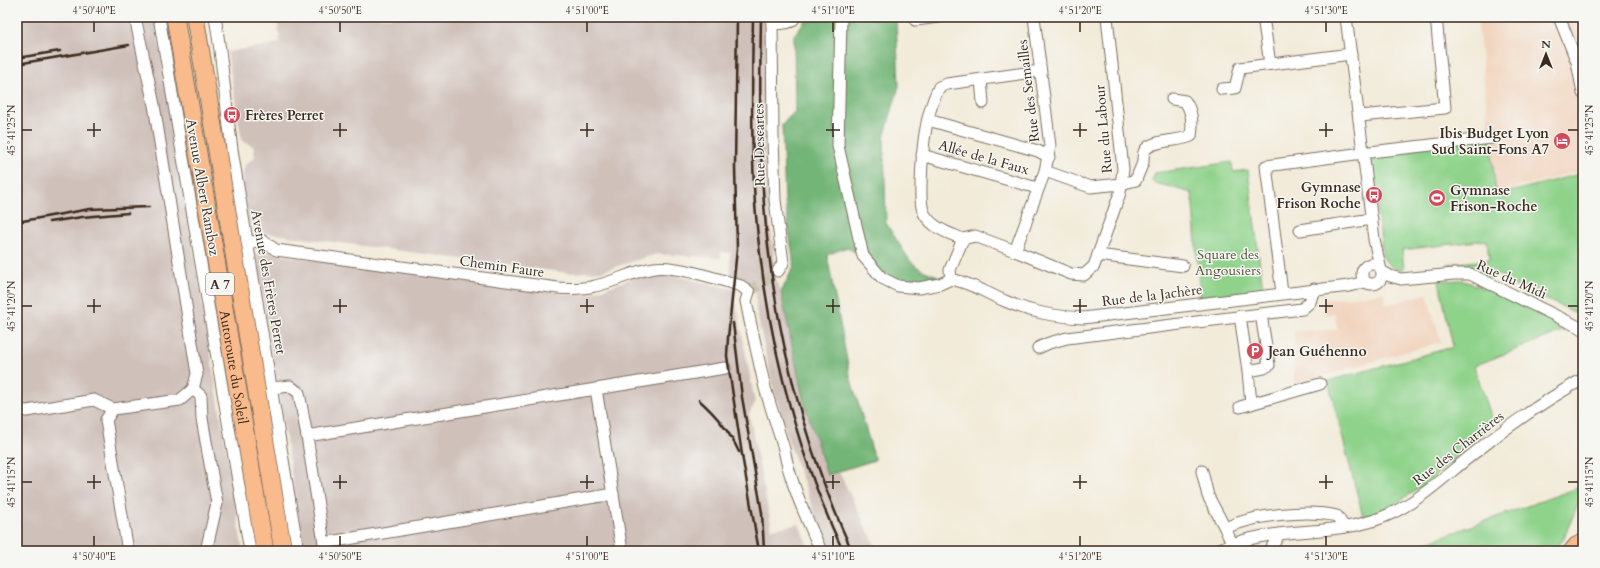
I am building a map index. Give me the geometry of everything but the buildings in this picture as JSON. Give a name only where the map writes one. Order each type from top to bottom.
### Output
[{"type":"highway","name":"Autoroute du Soleil","points":[[175,17],[265,551]]},
{"type":"highway","name":"Autoroute du Soleil","points":[[195,17],[283,551]]},
{"type":"street","points":[[17,410],[27,411],[94,400],[113,409],[180,400],[193,389],[197,374],[154,105],[135,17]]},
{"type":"street","name":"Avenue Albert Ramboz","points":[[159,17],[250,551]]},
{"type":"street","name":"Avenue des Frères Perret","points":[[215,17],[222,64],[226,116],[298,551]]},
{"type":"street","points":[[772,20],[788,23],[794,20],[795,17]]},
{"type":"street","points":[[841,17],[838,146],[863,256],[882,278],[898,286],[919,288],[940,284],[951,279],[950,270],[963,239],[934,227],[924,214],[921,196],[922,155],[928,120],[940,87],[947,84],[1040,71]]},
{"type":"street","points":[[915,20],[939,17]]},
{"type":"street","name":"Rue des Semailles","points":[[1015,251],[1049,157],[1049,131],[1034,17]]},
{"type":"street","name":"Rue du Labour","points":[[963,239],[975,236],[1071,274],[1084,275],[1094,266],[1120,193],[1123,168],[1107,17]]},
{"type":"street","points":[[1263,17],[1270,64]]},
{"type":"street","points":[[1346,17],[1360,116],[1363,154],[1374,239],[1382,278],[1368,275],[1374,239]]},
{"type":"street","points":[[1360,116],[1445,108],[1436,17]]},
{"type":"street","points":[[1560,17],[1577,62],[1583,93]]},
{"type":"street","name":"Rue Descartes","points":[[772,20],[775,200],[783,263],[778,271]]},
{"type":"street","points":[[1222,89],[1235,88],[1240,68],[1351,54]]},
{"type":"street","points":[[981,79],[983,103]]},
{"type":"street","points":[[1045,171],[1090,187],[1121,184],[1136,180],[1143,160],[1144,152],[1149,146],[1160,142],[1185,139],[1191,136],[1192,128],[1190,108],[1185,101],[1172,99]]},
{"type":"street","points":[[928,120],[1038,151],[1049,157]]},
{"type":"street","points":[[1282,293],[1266,166],[1492,138]]},
{"type":"street","name":"Allée de la Faux","points":[[922,155],[1038,188]]},
{"type":"street","points":[[1300,230],[1372,219]]},
{"type":"street","name":"Chemin Faure","points":[[247,242],[262,241],[276,250],[558,288],[583,288],[596,286],[643,270],[664,268],[741,286],[749,292],[746,301],[765,388],[791,475],[806,517],[821,551]]},
{"type":"street","points":[[1098,255],[1183,266]]},
{"type":"street","name":"Rue du Midi","points":[[1401,278],[1394,282],[1383,284],[1368,275],[1374,264],[1390,276],[1401,278],[1470,274],[1583,329]]},
{"type":"street","name":"Rue de la Jachère","points":[[951,279],[967,282],[1023,308],[1053,316],[1083,318],[1314,289],[1349,286],[1368,275]]},
{"type":"street","points":[[1038,348],[1067,338],[1302,309],[1310,302],[1314,289]]},
{"type":"street","points":[[1248,370],[1264,368],[1268,365],[1261,314]]},
{"type":"street","points":[[1240,316],[1252,404]]},
{"type":"street","points":[[307,436],[725,368]]},
{"type":"street","name":"Rue des Charrières","points":[[1216,551],[1249,538],[1364,524],[1389,514],[1412,502],[1499,433],[1563,390],[1583,379]]},
{"type":"street","points":[[1240,407],[1320,384]]},
{"type":"street","points":[[272,388],[290,386],[298,393],[307,436],[324,542],[613,494]]},
{"type":"street","points":[[193,389],[201,396],[202,419],[217,502],[206,551]]},
{"type":"street","points":[[596,389],[622,551]]},
{"type":"street","points":[[113,409],[106,420],[128,551]]},
{"type":"street","points":[[1202,471],[1208,496],[1232,544]]},
{"type":"street","points":[[1225,528],[1239,522],[1287,514],[1323,513],[1337,516],[1344,527]]},
{"type":"street","points":[[1270,551],[1279,534]]},
{"type":"shaded area","points":[[17,17],[155,17],[243,551],[17,551]]},
{"type":"shaded area","points":[[277,17],[766,17],[765,166],[776,279],[799,336],[838,470],[878,551],[829,551],[789,443],[773,386],[756,309],[754,284],[730,278],[730,253],[721,252],[721,258],[657,254],[602,271],[569,273],[265,233],[249,222],[242,178],[245,165],[255,157],[253,146],[242,141],[227,52],[280,43]]},
{"type":"shaded area","points":[[1477,17],[1572,17],[1583,45],[1583,170],[1496,193]]},
{"type":"shaded area","points":[[259,252],[568,294],[587,294],[642,274],[668,274],[736,290],[735,297],[755,403],[749,414],[772,529],[799,524],[810,551],[304,551],[256,254]]},
{"type":"shaded area","points":[[1384,293],[1386,305],[1427,294],[1441,342],[1294,384],[1294,331],[1337,330],[1335,313],[1325,314],[1324,300]]},
{"type":"green space","points":[[805,17],[896,17],[899,86],[884,138],[886,223],[910,261],[922,270],[938,276],[922,283],[890,277],[847,247],[827,255],[850,376],[875,460],[827,475],[803,398],[781,292],[794,266],[785,202],[782,125],[795,111],[794,35],[804,22]]},
{"type":"green space","points":[[1490,139],[1496,193],[1506,193],[1583,173],[1583,314],[1581,315],[1504,281],[1505,277],[1494,274],[1491,278],[1448,264],[1489,260],[1487,240],[1402,250],[1404,269],[1392,267],[1383,257],[1370,152]]},
{"type":"green space","name":"Square des Angousiers","points":[[1232,162],[1233,172],[1248,170],[1263,290],[1200,297],[1192,193],[1152,182],[1155,173]]},
{"type":"green space","points":[[1461,280],[1495,292],[1570,328],[1474,366],[1494,424],[1426,484],[1382,512],[1363,517],[1328,381],[1453,347],[1439,281]]},
{"type":"green space","points":[[1583,486],[1583,492],[1563,540],[1554,551],[1402,551]]},
{"type":"tunnel","points":[[749,292],[778,271]]},
{"type":"railway","points":[[737,17],[735,167],[737,249],[727,356],[743,461],[759,551]]},
{"type":"railway","points":[[753,17],[752,110],[754,181],[759,248],[765,293],[773,337],[795,425],[809,468],[843,551]]},
{"type":"railway","points":[[761,17],[760,110],[762,181],[768,249],[775,294],[793,382],[805,425],[818,468],[852,551]]},
{"type":"railway","points":[[17,64],[129,45]]},
{"type":"railway","points":[[17,58],[60,51]]},
{"type":"railway","points":[[17,222],[90,209],[149,207]]},
{"type":"railway","points":[[49,222],[82,217],[128,213]]},
{"type":"railway","points":[[733,323],[742,397],[762,513],[764,551]]},
{"type":"railway","points":[[699,400],[722,424],[739,452]]},
{"type":"place","name":"Frères Perret","points":[[232,115]]},
{"type":"place","name":"Ibis Budget Lyon Sud Saint-Fons A7","points":[[1562,141]]},
{"type":"place","name":"Gymnase Frison Roche","points":[[1374,195]]},
{"type":"place","name":"Gymnase Frison-Roche","points":[[1437,198]]},
{"type":"place","name":"Jean Guéhenno","points":[[1255,351]]}]
